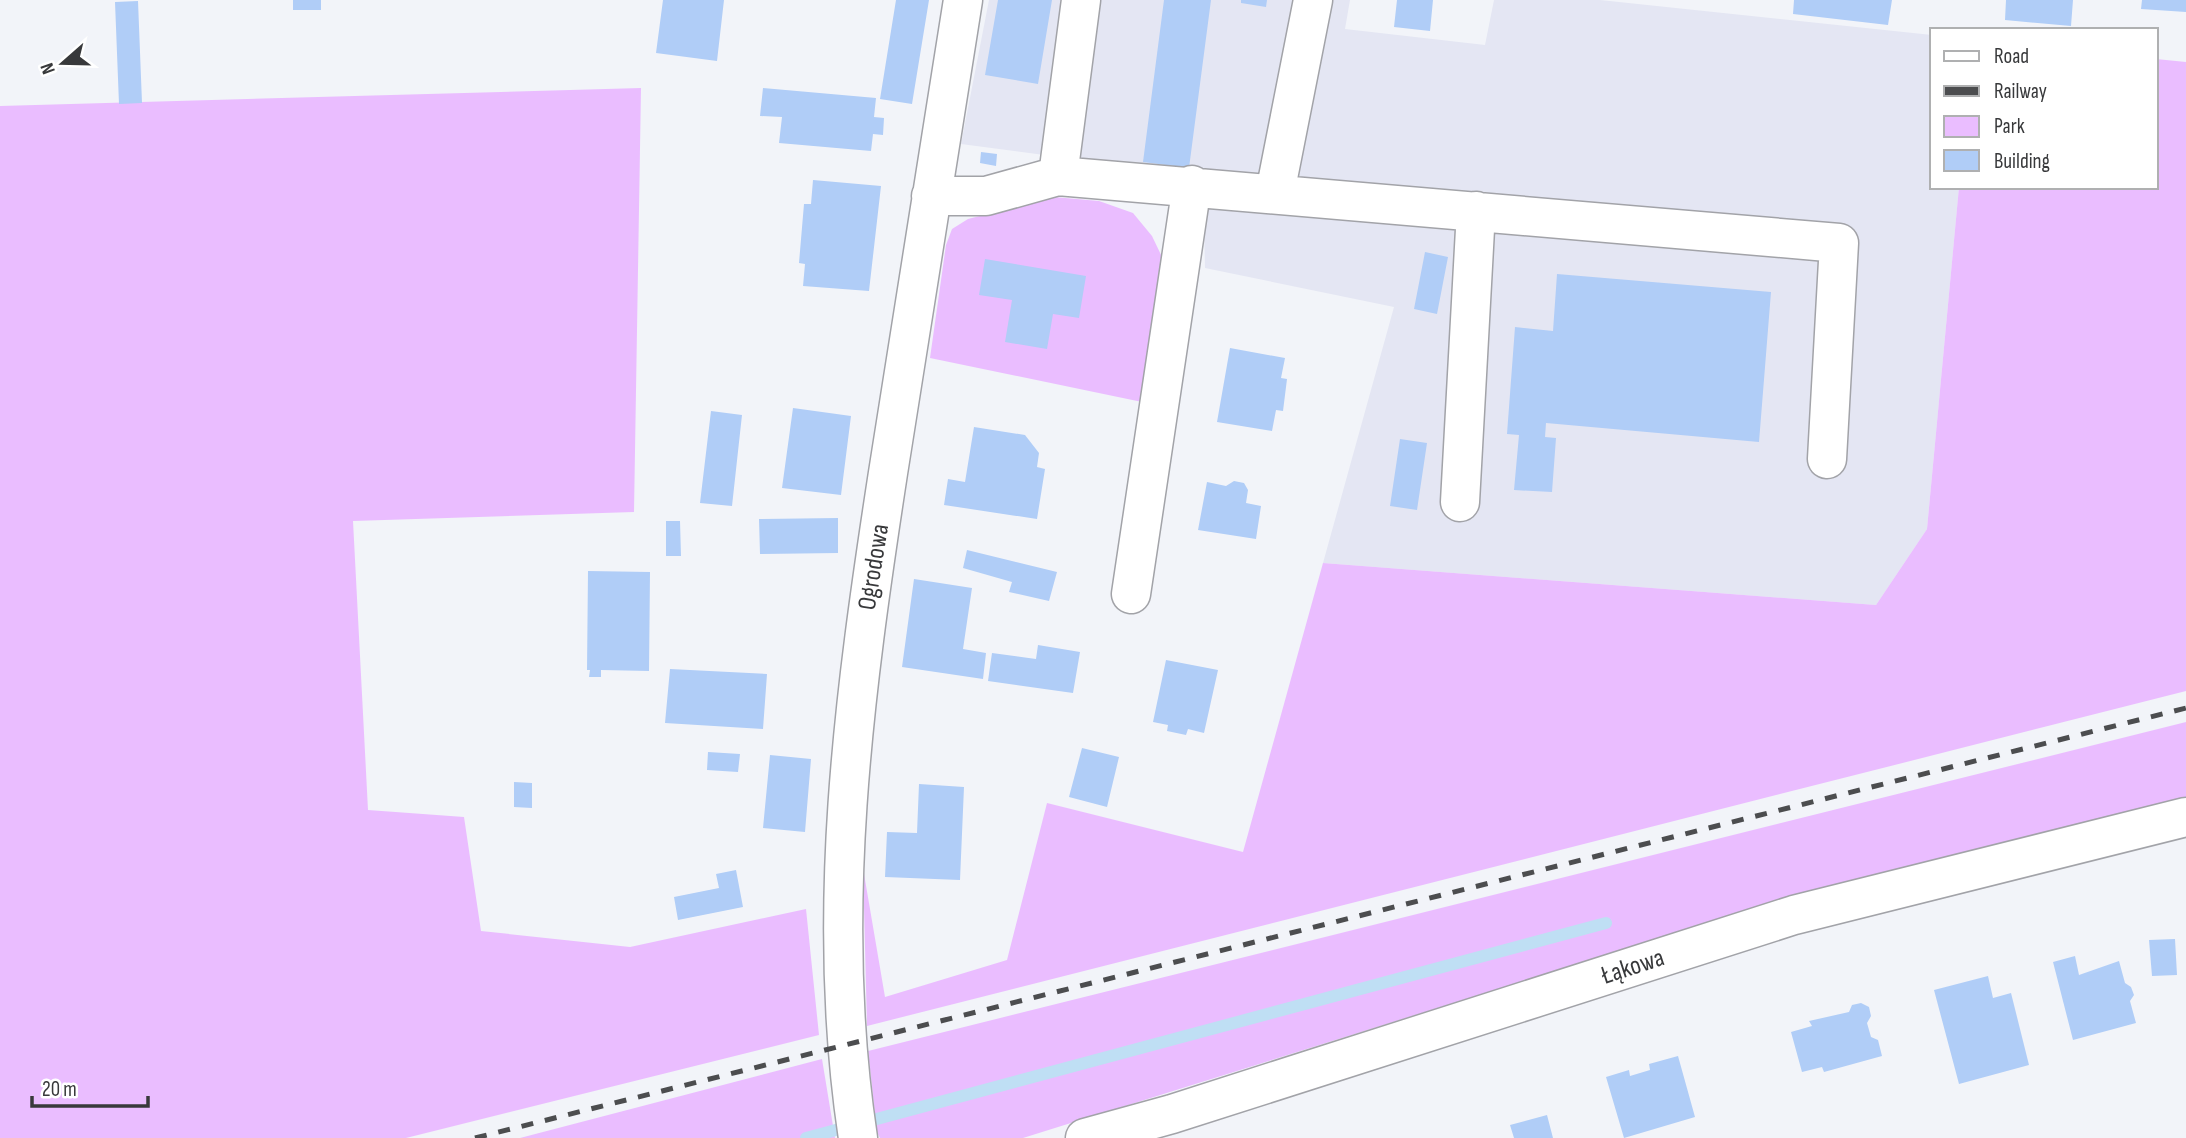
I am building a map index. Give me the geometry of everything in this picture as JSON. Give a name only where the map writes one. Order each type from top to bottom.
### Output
[{"type":"street","name":"Ogrodowa","points":[[858,1138],[848,1068],[843,997],[842,892],[847,782],[864,628],[963,0]]},
{"type":"street","points":[[1058,176],[1081,0]]},
{"type":"street","points":[[1275,193],[1313,0]]},
{"type":"street","points":[[931,196],[986,196],[1058,176],[1839,243],[1827,459]]},
{"type":"street","points":[[1131,594],[1192,186]]},
{"type":"street","points":[[1460,502],[1476,211]]},
{"type":"street","name":"Łąkowa","points":[[1085,1138],[1172,1114],[1794,915],[2186,817]]},
{"type":"shaded area","points":[[989,0],[1350,0],[1345,29],[1485,45],[1494,0],[1600,0],[1930,35],[1930,189],[1959,189],[1927,529],[1876,605],[1323,563],[1394,307],[1205,268],[1203,176],[961,144]]},
{"type":"green space","points":[[2158,59],[2186,62],[2186,691],[867,1026],[863,868],[885,997],[1007,960],[1047,803],[1243,852],[1323,563],[1876,605],[1927,529],[1959,189],[2158,189]]},
{"type":"green space","points":[[641,88],[634,512],[353,521],[368,810],[464,817],[481,931],[630,947],[806,909],[819,1035],[406,1138],[0,1138],[0,106]]},
{"type":"green space","points":[[1054,197],[1099,201],[1133,213],[1152,236],[1163,259],[1142,402],[930,358],[946,245],[952,229],[968,219]]},
{"type":"green space","points":[[2186,722],[2186,799],[1779,901],[1023,1138],[880,1138],[877,1132],[868,1051]]},
{"type":"green space","points":[[822,1059],[835,1138],[520,1138]]},
{"type":"building","points":[[293,0],[321,0],[321,10],[293,10]]},
{"type":"building","points":[[663,0],[724,0],[717,61],[656,53]]},
{"type":"building","points":[[896,0],[929,0],[912,104],[880,99]]},
{"type":"building","points":[[998,0],[1052,0],[1038,84],[985,75]]},
{"type":"building","points":[[1164,0],[1211,0],[1189,168],[1143,162]]},
{"type":"building","points":[[1241,0],[1267,0],[1266,7],[1241,3]]},
{"type":"building","points":[[1397,0],[1433,0],[1430,31],[1394,27]]},
{"type":"building","points":[[1794,0],[1892,0],[1888,25],[1793,14]]},
{"type":"building","points":[[2006,0],[2073,0],[2071,26],[2005,20]]},
{"type":"building","points":[[2142,0],[2186,0],[2186,12],[2141,9]]},
{"type":"building","points":[[138,1],[142,103],[119,104],[115,2]]},
{"type":"building","points":[[763,88],[876,98],[874,117],[884,118],[883,135],[873,134],[871,151],[779,143],[782,117],[760,116]]},
{"type":"building","points":[[981,152],[997,154],[996,166],[980,163]]},
{"type":"building","points":[[813,180],[881,186],[869,291],[803,286],[805,264],[799,263],[804,204],[811,204]]},
{"type":"building","points":[[1425,252],[1448,257],[1437,314],[1414,309]]},
{"type":"building","points":[[985,259],[1086,276],[1079,318],[1053,314],[1047,349],[1005,342],[1012,300],[979,295]]},
{"type":"building","points":[[1557,274],[1771,292],[1759,442],[1546,423],[1545,437],[1556,438],[1552,492],[1514,490],[1519,435],[1507,434],[1515,327],[1553,331]]},
{"type":"building","points":[[1230,348],[1285,358],[1281,378],[1287,379],[1283,411],[1276,410],[1272,431],[1217,422]]},
{"type":"building","points":[[793,408],[851,416],[841,495],[782,488]]},
{"type":"building","points":[[711,411],[742,415],[732,506],[700,503]]},
{"type":"building","points":[[974,427],[1025,435],[1039,453],[1037,467],[1045,469],[1037,519],[944,505],[948,479],[965,482]]},
{"type":"building","points":[[1400,439],[1427,443],[1417,510],[1390,506]]},
{"type":"building","points":[[1234,481],[1244,483],[1248,490],[1246,503],[1261,506],[1256,539],[1198,530],[1207,482],[1226,486]]},
{"type":"building","points":[[838,518],[838,553],[760,554],[759,519]]},
{"type":"building","points":[[666,521],[680,521],[681,556],[666,556]]},
{"type":"building","points":[[967,550],[1057,572],[1049,601],[1009,592],[1012,582],[963,568]]},
{"type":"building","points":[[588,571],[650,572],[649,671],[601,670],[601,677],[589,677]]},
{"type":"building","points":[[914,579],[972,588],[963,649],[986,653],[983,679],[902,667]]},
{"type":"building","points":[[1038,645],[1080,652],[1073,693],[988,681],[992,653],[1036,659]]},
{"type":"building","points":[[1166,660],[1218,670],[1204,733],[1188,729],[1186,735],[1167,731],[1168,725],[1153,722]]},
{"type":"building","points":[[670,669],[767,674],[763,729],[665,723]]},
{"type":"building","points":[[1082,748],[1119,757],[1107,807],[1069,797]]},
{"type":"building","points":[[708,752],[740,754],[738,772],[707,770]]},
{"type":"building","points":[[770,755],[811,759],[805,832],[763,828]]},
{"type":"building","points":[[514,782],[532,783],[532,808],[514,807]]},
{"type":"building","points":[[919,784],[964,787],[960,880],[885,877],[887,832],[917,833]]},
{"type":"building","points":[[736,870],[743,907],[678,920],[674,897],[719,888],[716,874]]},
{"type":"building","points":[[2175,939],[2177,975],[2152,976],[2149,940]]},
{"type":"building","points":[[2075,956],[2079,975],[2119,961],[2125,983],[2131,987],[2134,995],[2130,1001],[2136,1023],[2073,1040],[2053,962]]},
{"type":"building","points":[[1988,976],[1993,998],[2011,993],[2029,1065],[1959,1084],[1934,990]]},
{"type":"building","points":[[1861,1003],[1869,1007],[1871,1016],[1867,1023],[1871,1037],[1878,1040],[1882,1056],[1824,1072],[1822,1067],[1802,1072],[1791,1032],[1812,1026],[1809,1021],[1849,1012],[1852,1005]]},
{"type":"building","points":[[1678,1056],[1695,1117],[1624,1138],[1606,1077],[1629,1070],[1630,1076],[1650,1070],[1649,1064]]},
{"type":"building","points":[[1547,1115],[1553,1138],[1514,1138],[1510,1125]]},
{"type":"waterway","points":[[806,1138],[1606,923]]},
{"type":"railway","points":[[475,1138],[2186,708]]}]
